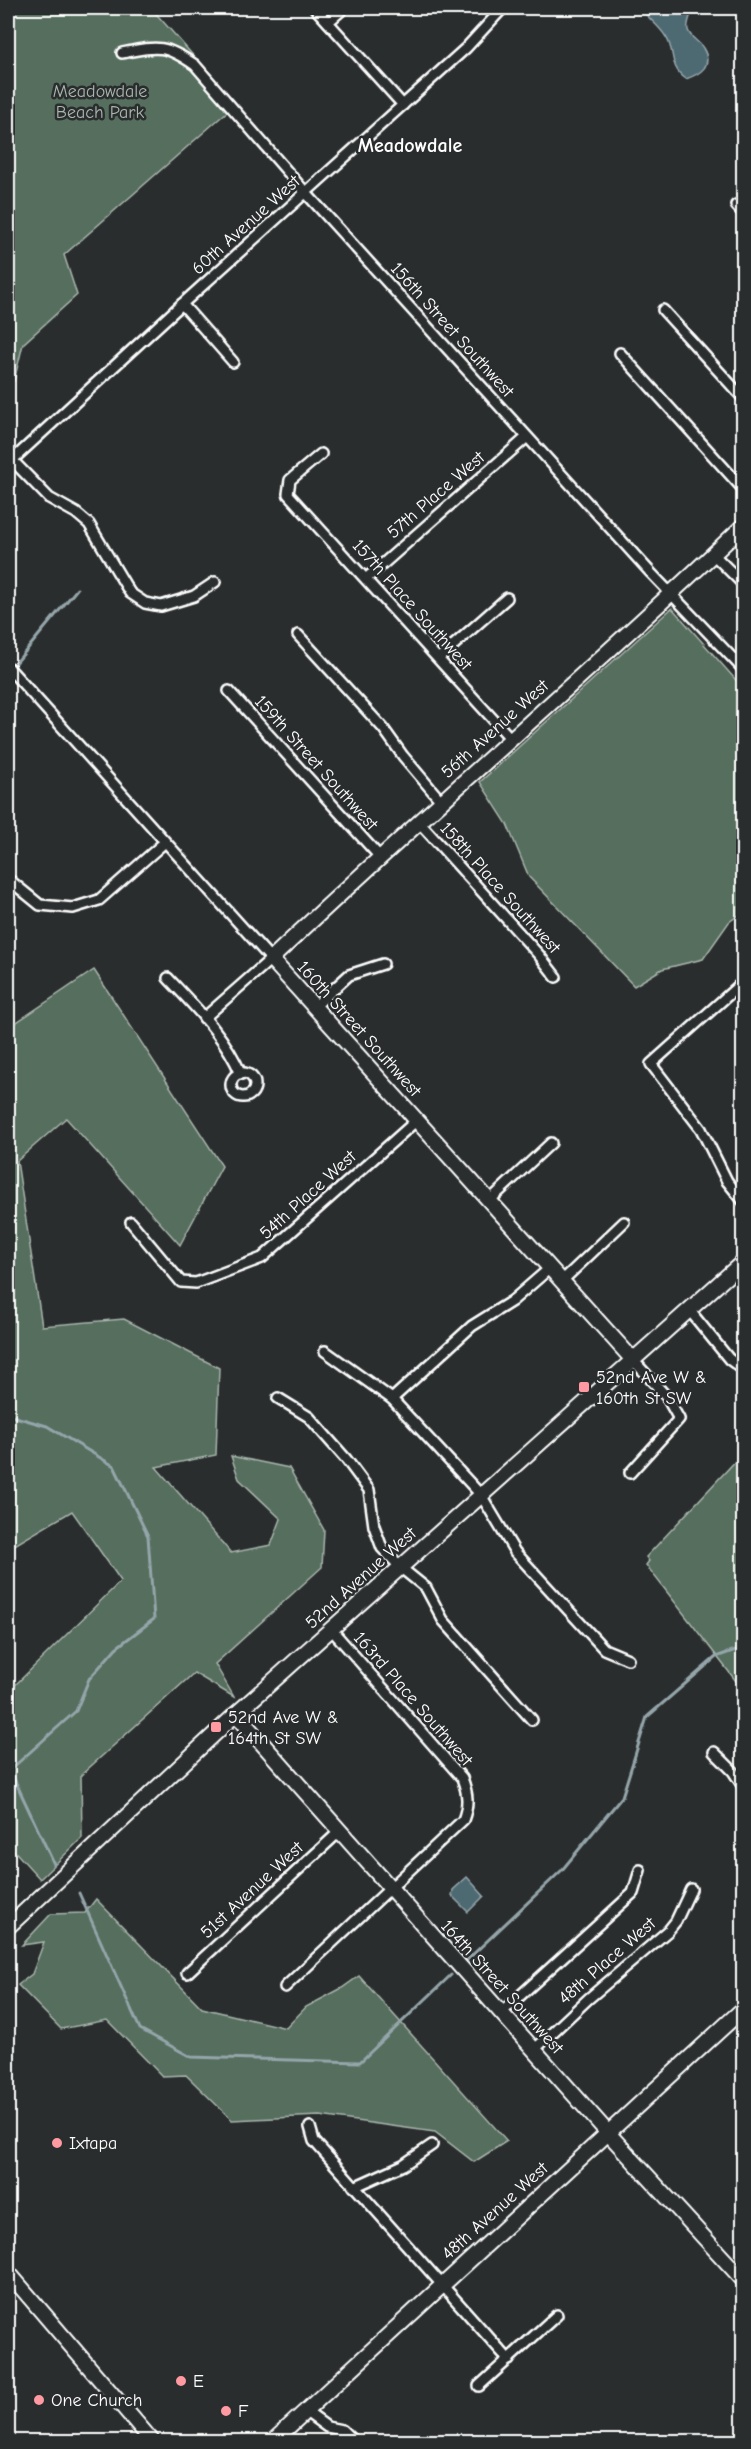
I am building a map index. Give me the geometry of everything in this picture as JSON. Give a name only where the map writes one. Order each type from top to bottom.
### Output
[{"type":"street","points":[[315,8],[403,105]]},
{"type":"street","points":[[328,22],[344,8]]},
{"type":"street","name":"60th Avenue West","points":[[10,462],[465,48],[503,8]]},
{"type":"street","name":"156th Street Southwest","points":[[122,53],[155,48],[174,50],[195,65],[306,193],[526,437],[670,594],[744,670]]},
{"type":"street","points":[[736,205],[744,214]]},
{"type":"street","points":[[182,304],[233,362]]},
{"type":"street","points":[[663,310],[744,399]]},
{"type":"street","points":[[620,353],[744,490]]},
{"type":"street","name":"57th Place West","points":[[366,578],[526,437]]},
{"type":"street","name":"157th Place Southwest","points":[[321,454],[290,480],[288,494],[511,739]]},
{"type":"street","points":[[10,462],[49,498],[76,513],[89,524],[130,593],[145,603],[161,606],[194,596],[215,582]]},
{"type":"street","name":"56th Avenue West","points":[[271,959],[418,821],[511,739],[744,525]]},
{"type":"street","points":[[713,554],[744,585]]},
{"type":"street","points":[[439,658],[507,598]]},
{"type":"street","points":[[298,636],[383,728],[441,801]]},
{"type":"street","name":"160th Street Southwest","points":[[8,667],[666,1396],[679,1419],[630,1473]]},
{"type":"street","name":"159th Street Southwest","points":[[229,691],[380,856]]},
{"type":"street","name":"158th Place Southwest","points":[[418,821],[539,955],[556,977]]},
{"type":"street","points":[[8,879],[40,905],[73,908],[99,900],[165,842]]},
{"type":"street","points":[[204,1018],[271,959]]},
{"type":"street","points":[[314,1007],[349,975],[383,964]]},
{"type":"street","points":[[168,978],[232,1052],[241,1074]]},
{"type":"street","points":[[744,981],[651,1064],[701,1129],[727,1181],[744,1202]]},
{"type":"street","name":"54th Place West","points":[[131,1222],[182,1282],[196,1283],[262,1258],[417,1120]]},
{"type":"street","points":[[489,1201],[551,1143]]},
{"type":"street","points":[[562,1281],[624,1222]]},
{"type":"street","name":"52nd Avenue West","points":[[8,1927],[237,1714],[744,1261]]},
{"type":"street","points":[[392,1399],[472,1326],[512,1301],[550,1268]]},
{"type":"street","points":[[690,1311],[729,1359],[744,1370]]},
{"type":"street","points":[[325,1351],[392,1399],[481,1495],[515,1552],[604,1649],[628,1659]]},
{"type":"street","points":[[278,1398],[309,1417],[346,1459],[369,1490],[374,1526],[382,1548],[400,1567],[426,1588],[443,1620],[532,1720]]},
{"type":"street","name":"163rd Place Southwest","points":[[331,1629],[462,1778],[468,1792],[468,1807],[463,1820],[390,1887]]},
{"type":"street","name":"164th Street Southwest","points":[[237,1714],[608,2133],[744,2281]]},
{"type":"street","points":[[714,1752],[733,1771],[744,1788]]},
{"type":"street","name":"51st Avenue West","points":[[187,1973],[340,1831]]},
{"type":"street","points":[[501,2013],[633,1893],[640,1870]]},
{"type":"street","points":[[285,1987],[390,1887]]},
{"type":"street","name":"48th Place West","points":[[534,2050],[588,1999],[668,1931],[676,1921],[692,1889]]},
{"type":"street","name":"48th Avenue West","points":[[272,2442],[442,2283],[744,2008]]},
{"type":"street","points":[[310,2127],[314,2141],[509,2360]]},
{"type":"street","points":[[354,2187],[403,2165],[432,2145]]},
{"type":"street","points":[[8,2272],[153,2442]]},
{"type":"street","points":[[479,2386],[557,2315]]},
{"type":"street","points":[[305,2411],[327,2427],[342,2430],[354,2442]]},
{"type":"green space","name":"Meadowdale Beach Park","points":[[8,8],[151,8],[236,104],[64,255],[77,295],[23,344],[14,381],[8,386]]},
{"type":"green space","points":[[672,608],[743,688],[743,912],[729,922],[703,959],[662,969],[634,986],[529,877],[507,824],[480,782]]},
{"type":"green space","points":[[94,970],[222,1166],[180,1245],[66,1118],[17,1161],[42,1326],[124,1319],[219,1368],[216,1455],[156,1467],[231,1553],[271,1545],[281,1519],[239,1479],[231,1456],[289,1468],[324,1530],[322,1567],[215,1664],[234,1697],[194,1673],[81,1775],[82,1838],[40,1879],[8,1844],[8,1692],[121,1581],[72,1511],[8,1549],[8,1028]]},
{"type":"green space","points":[[743,1453],[743,1690],[646,1565],[649,1561],[646,1557]]},
{"type":"green space","points":[[96,1899],[202,2008],[286,2028],[306,2007],[359,1976],[507,2141],[474,2162],[435,2132],[320,2116],[232,2120],[186,2075],[162,2076],[107,2020],[61,2029],[18,1985],[32,1974],[44,1942],[22,1945],[51,1914],[85,1913]]},
{"type":"water","points":[[641,8],[692,8],[688,30],[701,46],[707,60],[700,72],[686,79],[680,74],[674,64],[666,37]]},
{"type":"water","points":[[467,1877],[484,1896],[468,1912],[452,1896],[453,1890]]},
{"type":"waterway","points":[[15,664],[77,589]]},
{"type":"waterway","points":[[8,1415],[47,1426],[114,1466],[148,1536],[154,1619],[116,1648],[89,1679],[76,1711],[10,1770],[54,1864]]},
{"type":"waterway","points":[[466,1961],[562,1870],[622,1797],[647,1717],[716,1657],[744,1647]]},
{"type":"waterway","points":[[79,1893],[140,2029],[191,2057],[360,2062],[451,1975]]},
{"type":"place","name":"52nd Ave W & 160th St SW","points":[[584,1387]]},
{"type":"place","name":"52nd Ave W & 164th St SW","points":[[216,1727]]},
{"type":"place","name":"Ixtapa","points":[[57,2143]]},
{"type":"place","name":"E","points":[[181,2381]]},
{"type":"place","name":"One Church","points":[[39,2400]]},
{"type":"place","name":"F","points":[[226,2411]]},
{"type":"district","name":"Meadowdale","points":[[410,145]]}]
